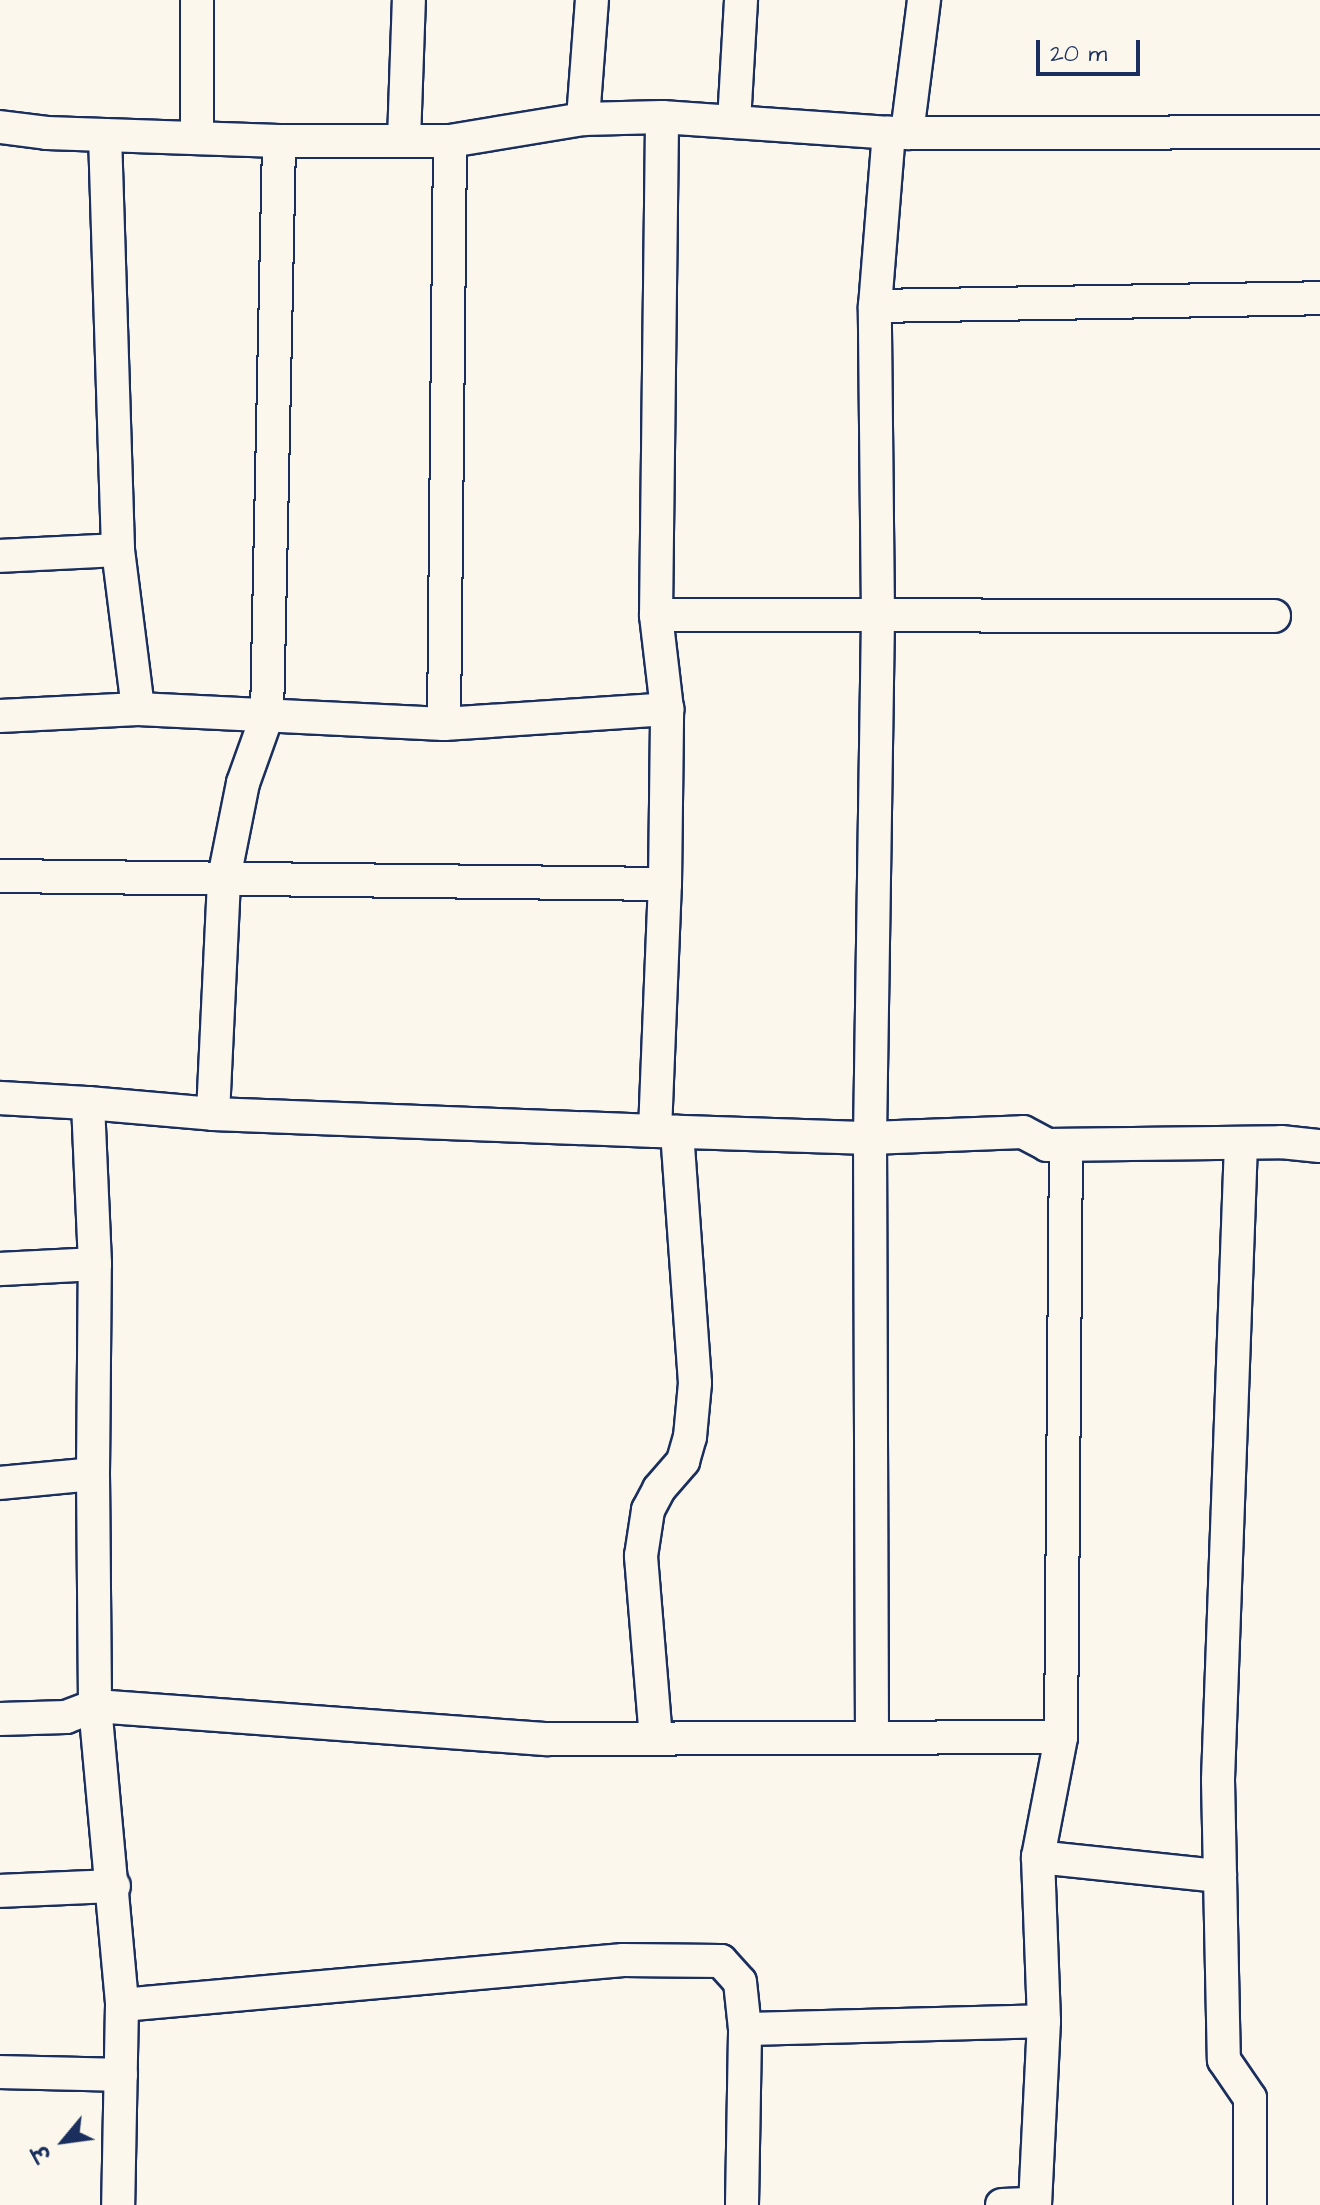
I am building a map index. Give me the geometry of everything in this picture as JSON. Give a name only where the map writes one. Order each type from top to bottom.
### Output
[{"type":"street","points":[[197,0],[197,136]]},
{"type":"street","points":[[404,140],[409,0]]},
{"type":"street","points":[[583,119],[592,0]]},
{"type":"street","points":[[734,122],[741,0]]},
{"type":"street","points":[[872,1738],[870,1138],[878,616],[875,306],[898,133],[924,0]]},
{"type":"street","points":[[656,1739],[641,1556],[648,1510],[659,1489],[683,1461],[690,1437],[695,1383],[666,1132],[667,709],[656,615],[662,117]]},
{"type":"street","points":[[0,127],[105,135],[279,141],[450,141],[583,119],[662,117],[898,133],[1320,132]]},
{"type":"street","points":[[105,135],[118,550],[138,709]]},
{"type":"street","points":[[213,1114],[224,878],[243,783],[267,716],[279,141]]},
{"type":"street","points":[[444,724],[450,141]]},
{"type":"street","points":[[875,306],[1320,298]]},
{"type":"street","points":[[0,556],[118,550]]},
{"type":"street","points":[[656,615],[1274,616]]},
{"type":"street","points":[[0,716],[138,709],[444,724],[667,709]]},
{"type":"street","points":[[0,876],[665,884]]},
{"type":"street","points":[[0,1098],[213,1114],[666,1132],[870,1138],[1023,1132],[1047,1145],[1066,1146],[1241,1143],[1320,1146]]},
{"type":"street","points":[[88,1103],[95,1264],[95,1706],[114,1886],[122,2005],[118,2205]]},
{"type":"street","points":[[1241,1143],[1218,1765],[1224,2060],[1250,2098],[1250,2205]]},
{"type":"street","points":[[1002,2205],[1035,2205],[1044,2021],[1038,1857],[1061,1737],[1066,1146]]},
{"type":"street","points":[[0,1269],[95,1264]]},
{"type":"street","points":[[0,1483],[93,1474]]},
{"type":"street","points":[[0,1719],[66,1717],[95,1706],[548,1739],[1061,1737]]},
{"type":"street","points":[[1038,1857],[1220,1876]]},
{"type":"street","points":[[0,1891],[114,1886]]},
{"type":"street","points":[[122,2005],[623,1960],[721,1961],[740,1982],[745,2029],[742,2205]]},
{"type":"street","points":[[745,2029],[1044,2021]]},
{"type":"street","points":[[0,2072],[121,2075]]}]
